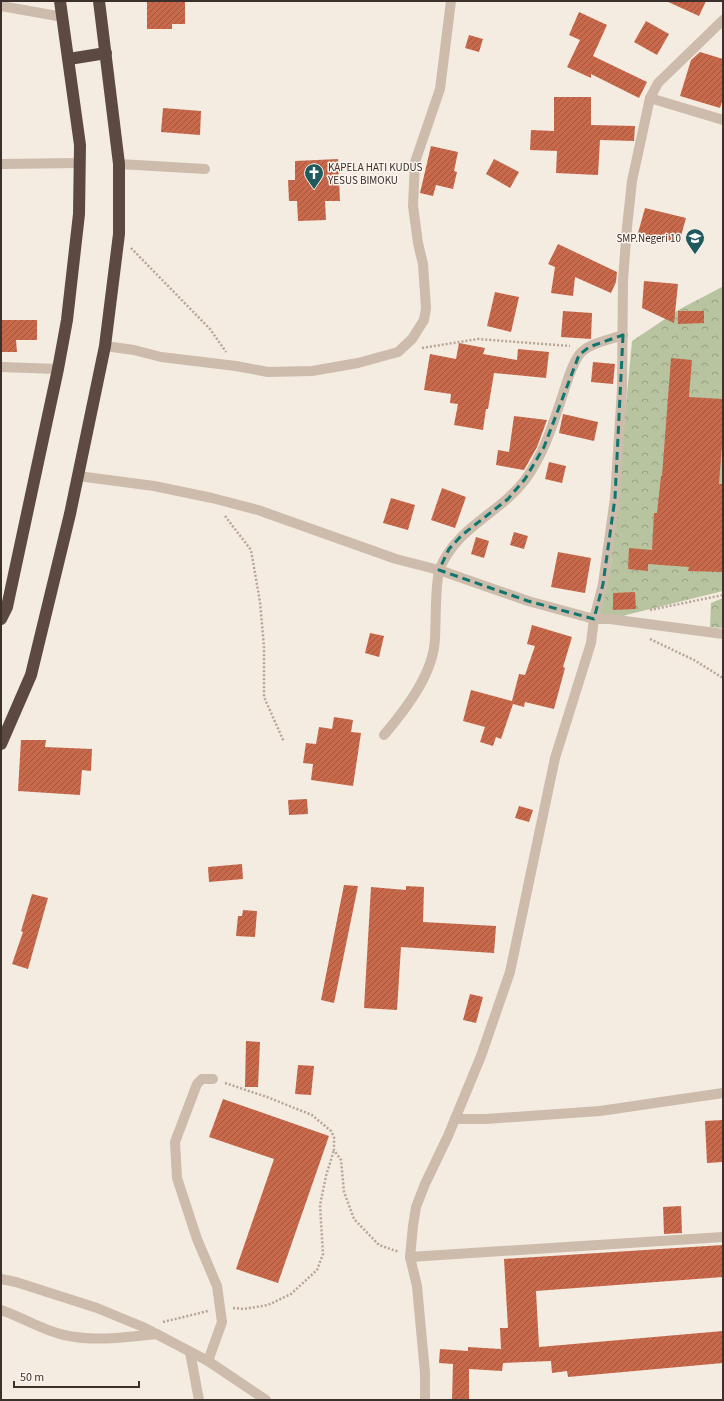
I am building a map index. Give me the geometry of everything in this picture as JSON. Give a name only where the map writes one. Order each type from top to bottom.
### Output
[{"type":"highway","points":[[1,619],[7,607],[58,369],[67,320],[79,214],[80,145],[60,1]]},
{"type":"highway","points":[[1,744],[32,674],[78,476],[105,346],[119,234],[119,164],[99,1]]},
{"type":"highway","points":[[69,59],[106,53]]},
{"type":"street","points":[[105,346],[134,350],[161,357],[236,366],[268,372],[312,371],[358,363],[398,352],[412,340],[424,320],[426,308],[423,264],[418,243],[413,206],[415,162],[440,90],[451,1]]},
{"type":"street","points":[[1,6],[63,17]]},
{"type":"street","points":[[425,1400],[425,1373],[417,1286],[410,1257],[416,1207],[481,1056],[510,972],[555,758],[591,643],[594,619],[603,584],[615,498],[622,389],[623,280],[632,181],[650,98],[658,83],[723,20]]},
{"type":"street","points":[[650,98],[723,120]]},
{"type":"street","points":[[1,164],[80,163]]},
{"type":"street","points":[[119,164],[205,169]]},
{"type":"street","points":[[384,735],[397,719],[422,680],[433,653],[439,570],[449,549],[462,535],[508,499],[525,479],[544,447],[579,355],[589,347],[623,335]]},
{"type":"street","points":[[1,367],[58,369]]},
{"type":"street","points":[[78,476],[154,486],[212,498],[258,510],[396,559],[439,570],[528,601],[594,619],[610,619],[723,634]]},
{"type":"street","points":[[208,1361],[222,1322],[217,1286],[197,1239],[177,1178],[175,1142],[197,1084],[202,1079],[213,1079]]},
{"type":"street","points":[[455,1119],[486,1119],[600,1111],[723,1093]]},
{"type":"street","points":[[410,1257],[723,1237]]},
{"type":"street","points":[[1,1279],[16,1282],[97,1308],[143,1327],[208,1361],[266,1400]]},
{"type":"street","points":[[1,1310],[64,1335],[93,1338],[124,1338],[157,1334]]},
{"type":"street","points":[[190,1352],[199,1400]]},
{"type":"path","points":[[119,234],[146,265],[210,329],[236,366]]},
{"type":"path","points":[[398,352],[478,340],[589,347]]},
{"type":"path","points":[[212,498],[251,550],[261,609],[264,646],[264,697],[284,742]]},
{"type":"path","points":[[648,611],[723,594]]},
{"type":"path","points":[[645,636],[694,660],[723,678]]},
{"type":"path","points":[[143,1327],[220,1308],[244,1309],[268,1305],[291,1294],[316,1270],[323,1254],[320,1205],[326,1176],[334,1150],[334,1137],[331,1131],[312,1115],[213,1079]]},
{"type":"path","points":[[334,1150],[341,1160],[344,1192],[354,1219],[379,1245],[410,1257]]},
{"type":"highlighted area","points":[[623,335],[615,498],[603,584],[594,619],[528,601],[439,570],[449,549],[462,535],[508,499],[525,479],[544,447],[579,355],[589,347]]},
{"type":"green space","points":[[722,287],[723,591],[614,618],[599,615],[611,564],[632,341],[680,309]]},
{"type":"green space","points":[[723,598],[723,628],[710,627],[711,603]]},
{"type":"building","points":[[147,1],[185,1],[185,24],[172,24],[172,29],[147,29]]},
{"type":"building","points":[[666,1],[706,1],[699,16]]},
{"type":"building","points":[[579,12],[607,25],[593,56],[647,82],[639,98],[591,74],[591,78],[567,67],[580,40],[569,35]]},
{"type":"building","points":[[646,21],[669,34],[657,55],[634,42]]},
{"type":"building","points":[[469,35],[483,39],[479,52],[465,48]]},
{"type":"building","points":[[700,52],[723,59],[723,99],[720,108],[680,96],[691,60]]},
{"type":"building","points":[[554,97],[591,97],[591,125],[635,126],[634,141],[600,140],[598,175],[556,173],[557,151],[530,150],[531,130],[554,131]]},
{"type":"building","points":[[163,108],[201,111],[200,135],[161,132]]},
{"type":"building","points":[[431,146],[458,152],[454,171],[457,172],[453,189],[436,185],[433,196],[420,193]]},
{"type":"building","name":"KAPELA HATI KUDUS YESUS BIMOKU","points":[[338,159],[340,201],[325,201],[326,220],[298,221],[297,201],[289,201],[288,180],[295,180],[295,161]]},
{"type":"building","points":[[494,159],[519,172],[510,188],[486,174]]},
{"type":"building","points":[[645,208],[686,218],[679,243],[638,233]]},
{"type":"building","points":[[558,244],[617,272],[616,282],[611,293],[575,277],[573,296],[551,293],[555,267],[548,264]]},
{"type":"building","points":[[644,281],[678,284],[674,323],[642,308]]},
{"type":"building","points":[[495,292],[519,297],[511,332],[487,326]]},
{"type":"building","points":[[563,311],[592,313],[591,339],[561,337]]},
{"type":"building","points":[[678,311],[704,311],[704,323],[678,324]]},
{"type":"building","points":[[1,320],[37,320],[37,340],[16,340],[17,352],[1,352]]},
{"type":"building","points":[[459,343],[485,348],[483,354],[517,360],[518,349],[549,352],[546,378],[494,373],[483,430],[454,425],[458,404],[450,403],[451,394],[424,390],[430,354],[456,359]]},
{"type":"building","points":[[671,358],[692,360],[689,397],[723,399],[723,432],[719,484],[723,484],[723,572],[688,571],[689,567],[648,564],[648,571],[628,569],[629,548],[652,550],[654,513],[657,513],[662,476]]},
{"type":"building","points":[[593,362],[615,364],[613,384],[591,382]]},
{"type":"building","points":[[563,414],[598,422],[594,441],[559,433]]},
{"type":"building","points":[[514,416],[547,420],[537,447],[524,470],[496,465],[498,450],[509,452]]},
{"type":"building","points":[[549,462],[566,466],[562,483],[545,479]]},
{"type":"building","points":[[442,488],[466,497],[455,528],[431,520]]},
{"type":"building","points":[[391,498],[415,505],[408,530],[383,523]]},
{"type":"building","points":[[514,532],[528,536],[524,549],[510,545]]},
{"type":"building","points":[[476,537],[489,541],[484,558],[471,554]]},
{"type":"building","points":[[558,552],[591,558],[585,593],[551,587]]},
{"type":"building","points":[[635,592],[636,609],[613,610],[613,593]]},
{"type":"building","points":[[532,625],[572,637],[563,667],[565,668],[554,709],[525,702],[524,707],[513,704],[501,739],[496,737],[493,746],[480,742],[485,727],[463,721],[471,690],[512,701],[519,674],[525,675],[535,646],[527,644]]},
{"type":"building","points":[[370,633],[384,636],[379,657],[365,653]]},
{"type":"building","points":[[334,717],[353,720],[351,732],[361,733],[353,786],[311,780],[313,764],[303,763],[306,743],[316,744],[319,727],[332,729]]},
{"type":"building","points":[[21,740],[46,740],[45,747],[92,749],[91,771],[82,770],[80,795],[18,791]]},
{"type":"building","points":[[307,799],[308,814],[289,815],[288,800]]},
{"type":"building","points":[[519,806],[533,810],[529,822],[515,818]]},
{"type":"building","points":[[242,864],[243,879],[209,882],[208,867]]},
{"type":"building","points":[[344,885],[358,886],[334,1003],[321,1000]]},
{"type":"building","points":[[406,886],[424,887],[423,922],[496,926],[494,953],[401,947],[397,1010],[364,1008],[371,887],[406,890]]},
{"type":"building","points":[[32,894],[48,898],[28,969],[12,964],[23,932],[21,931]]},
{"type":"building","points":[[243,910],[257,911],[255,937],[236,936],[238,916],[242,916]]},
{"type":"building","points":[[470,994],[483,997],[476,1023],[463,1020]]},
{"type":"building","points":[[246,1041],[260,1042],[258,1087],[245,1087]]},
{"type":"building","points":[[298,1065],[314,1066],[311,1095],[295,1094]]},
{"type":"building","points":[[223,1099],[329,1136],[278,1283],[236,1269],[274,1159],[209,1137]]},
{"type":"building","points":[[723,1120],[723,1162],[707,1163],[705,1121]]},
{"type":"building","points":[[681,1206],[682,1233],[664,1234],[663,1207]]},
{"type":"building","points":[[723,1245],[723,1277],[536,1291],[539,1347],[723,1331],[723,1363],[568,1377],[567,1371],[552,1373],[551,1361],[503,1363],[502,1371],[469,1369],[469,1400],[452,1400],[453,1364],[439,1363],[440,1349],[468,1351],[468,1347],[501,1349],[500,1328],[508,1328],[504,1259]]},
{"type":"place","name":"KAPELA HATI KUDUS YESUS BIMOKU","points":[[314,190]]},
{"type":"place","name":"SMP.Negeri 10","points":[[695,255]]}]
